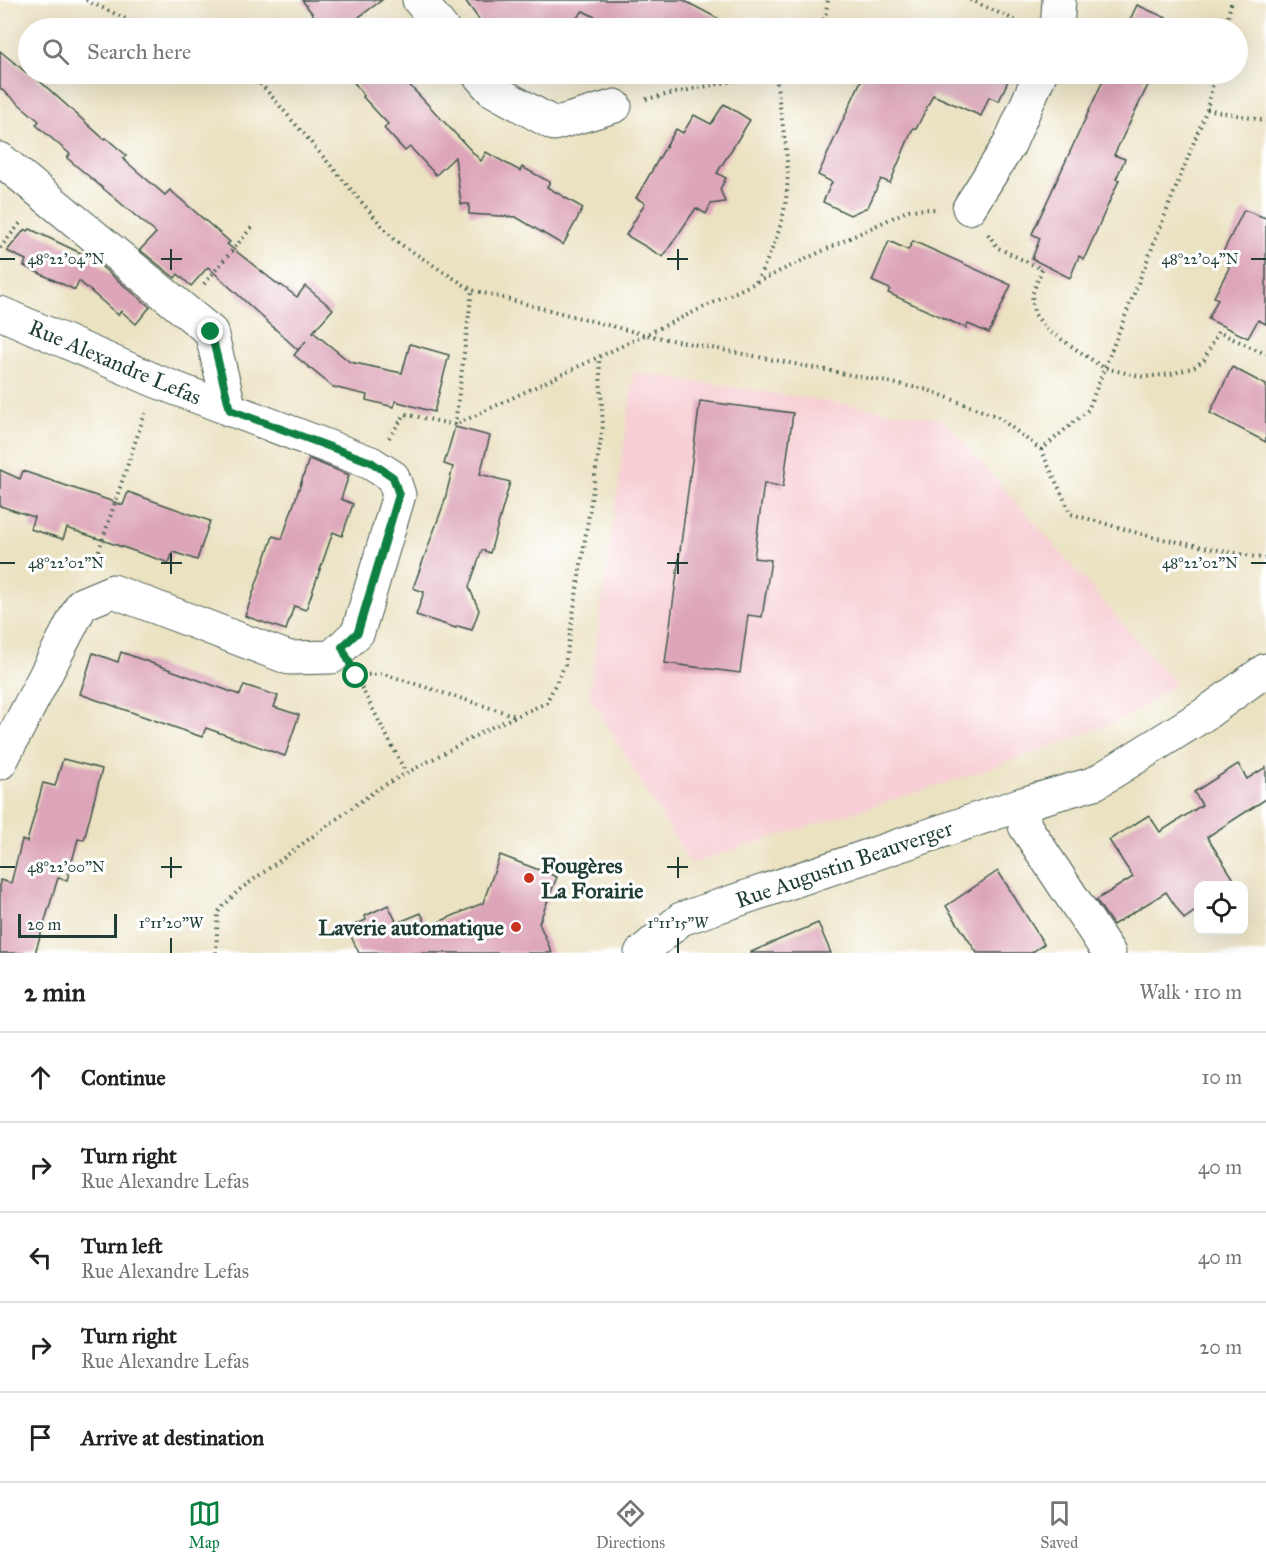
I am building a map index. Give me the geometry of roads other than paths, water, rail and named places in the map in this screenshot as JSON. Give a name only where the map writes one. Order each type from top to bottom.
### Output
[{"type":"street","points":[[419,0],[434,18]]},
{"type":"street","points":[[1058,18],[1059,0]]},
{"type":"street","points":[[487,84],[491,89],[554,124],[615,106]]},
{"type":"street","points":[[969,208],[1009,145],[1036,84]]},
{"type":"street","name":"Rue Alexandre Lefas","points":[[0,159],[211,332],[230,410]]},
{"type":"street","name":"Rue Alexandre Lefas","points":[[0,313],[156,381],[371,462],[393,477],[399,495],[358,632],[332,657],[289,658],[113,591],[82,604],[0,763]]},
{"type":"street","name":"Rue Augustin Beauverger","points":[[641,953],[681,919],[1022,804],[1095,783],[1205,714],[1266,670]]},
{"type":"street","points":[[1022,804],[1025,826],[1109,953]]},
{"type":"place","name":"Fougères La Forairie","points":[[529,878]]},
{"type":"place","name":"Laverie automatique","points":[[516,927]]}]
